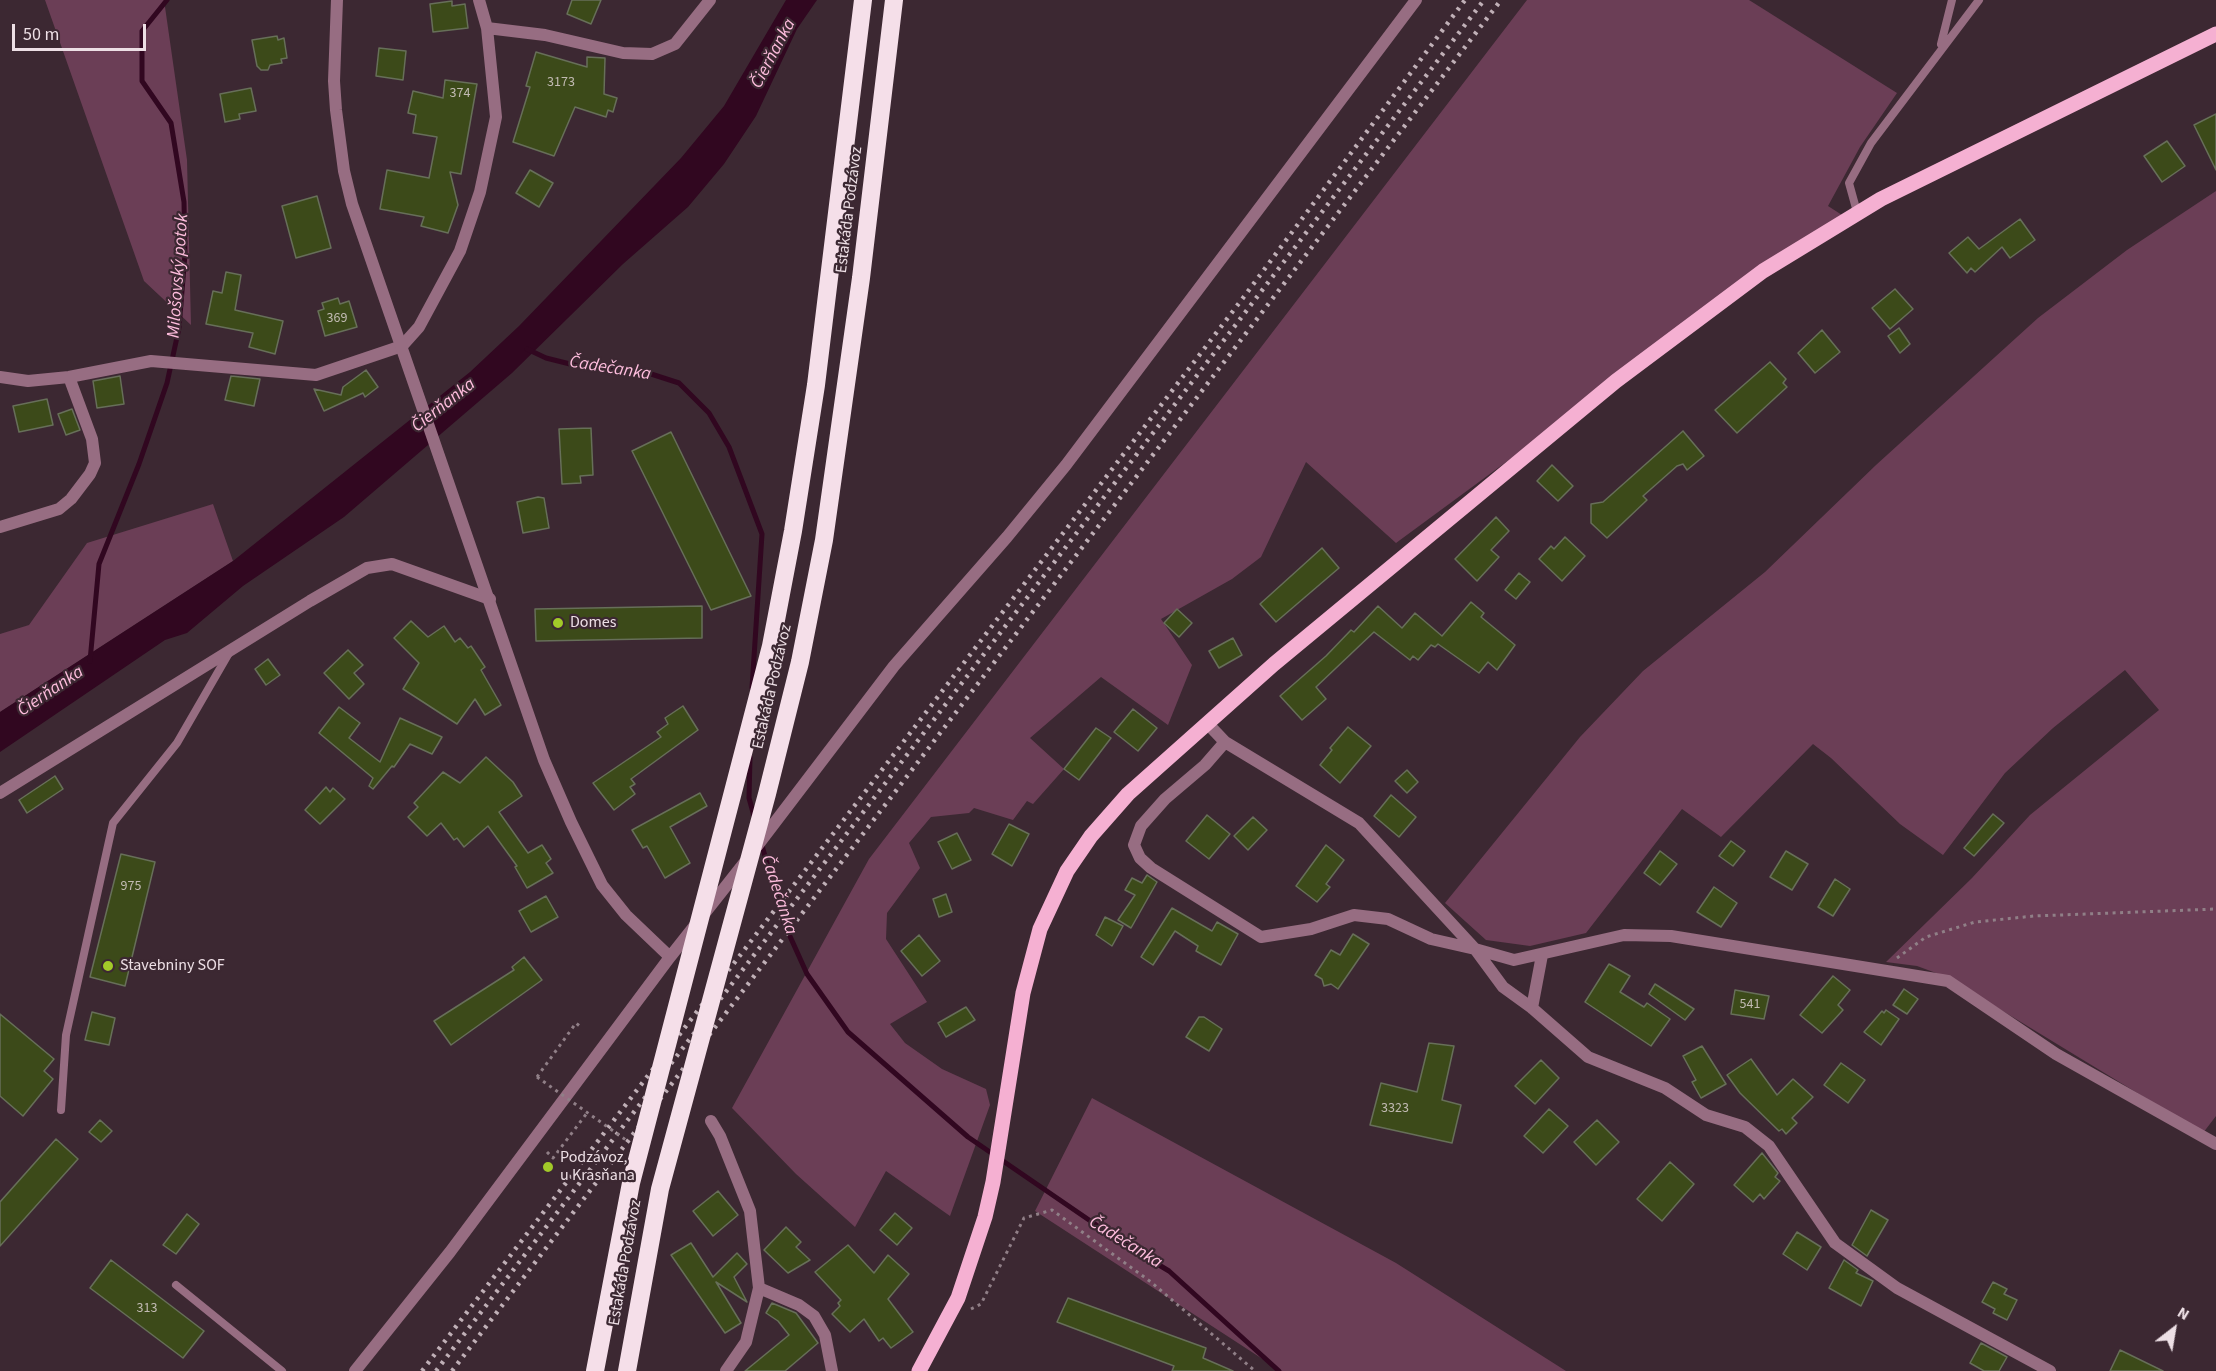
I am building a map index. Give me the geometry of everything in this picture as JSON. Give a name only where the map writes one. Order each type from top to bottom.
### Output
[{"type":"highway","name":"Estakáda Podzávoz","points":[[595,1371],[613,1267],[633,1172],[771,646],[794,531],[816,385],[863,0]]},
{"type":"highway","name":"Estakáda Podzávoz","points":[[627,1371],[660,1189],[767,794],[800,662],[824,540],[861,278],[894,0]]},
{"type":"main road","points":[[919,1371],[948,1320],[975,1250],[993,1182],[1032,956],[1050,906],[1067,871],[1091,837],[1128,794],[1207,723],[1616,381],[1763,271],[1857,212],[1919,178],[2216,34]]},
{"type":"street","points":[[338,0],[334,81],[344,171],[352,204],[544,760],[586,856],[602,885],[626,915],[670,957]]},
{"type":"street","points":[[0,377],[28,381],[69,377],[151,361],[316,375],[402,346],[420,327],[460,251],[480,192],[496,117],[487,28],[479,0]]},
{"type":"street","points":[[487,28],[545,35],[623,53],[652,54],[675,44],[710,0]]},
{"type":"street","points":[[356,1371],[450,1252],[670,957],[894,666],[1007,537],[1066,465],[1416,0]]},
{"type":"street","points":[[0,527],[59,508],[71,499],[90,474],[95,463],[92,439],[69,377]]},
{"type":"street","points":[[0,793],[116,719],[367,568],[392,564],[489,599]]},
{"type":"street","points":[[1207,723],[1225,742],[1359,823],[1475,949],[1503,987],[1532,1008],[1588,1057],[1665,1088],[1706,1115],[1745,1127],[1770,1146],[1835,1244],[1907,1294],[2050,1371]]},
{"type":"street","points":[[1225,742],[1205,765],[1165,799],[1141,826],[1134,845],[1140,858],[1151,868],[1262,937],[1311,929],[1354,915],[1388,919],[1431,939],[1514,960],[1624,935],[1671,936],[1948,981],[2056,1054],[2216,1144]]},
{"type":"street","points":[[1532,1008],[1542,955]]},
{"type":"street","points":[[711,1121],[720,1136],[750,1211],[759,1288],[746,1342],[726,1371]]},
{"type":"street","points":[[759,1288],[792,1301],[814,1316],[825,1335],[832,1371]]},
{"type":"lane","points":[[1939,51],[1952,0]]},
{"type":"lane","points":[[1857,212],[1849,183],[1871,142],[1979,0]]},
{"type":"lane","points":[[61,1110],[66,1035],[113,823],[177,743],[229,653]]},
{"type":"lane","points":[[176,1286],[282,1371]]},
{"type":"path","points":[[1878,971],[1926,937],[1975,922],[2034,916],[2216,909]]},
{"type":"path","points":[[582,1028],[576,1023],[537,1077],[628,1142]]},
{"type":"path","points":[[548,1152],[553,1158],[587,1113]]},
{"type":"path","points":[[948,1320],[981,1304],[1024,1218],[1052,1210],[1151,1282],[1255,1371]]},
{"type":"shaded area","points":[[45,0],[164,0],[187,160],[191,325],[144,281]]},
{"type":"shaded area","points":[[1527,0],[1749,0],[1897,93],[1860,147],[1828,206],[1842,215],[1396,543],[1306,462],[1261,557],[1232,579],[1161,619],[1192,665],[1168,725],[1101,677],[1030,738],[1064,769],[1033,804],[1027,801],[1013,820],[974,808],[969,813],[931,817],[909,843],[920,868],[887,913],[886,939],[927,1002],[890,1024],[905,1043],[942,1069],[986,1089],[990,1105],[950,1216],[886,1171],[855,1227],[796,1174],[732,1108],[869,859]]},
{"type":"shaded area","points":[[2216,191],[2216,1116],[2203,1133],[1947,977],[1917,966],[1886,962],[1972,878],[2030,815],[2159,710],[2125,670],[2053,728],[2005,773],[1943,855],[1900,824],[1831,758],[1813,744],[1721,837],[1682,809],[1586,933],[1530,946],[1486,940],[1445,903],[1580,737],[1643,671],[1765,572],[1876,465],[2038,318],[2127,250]]},
{"type":"shaded area","points":[[213,504],[233,561],[0,712],[0,634],[29,625],[87,543]]},
{"type":"shaded area","points":[[1092,1098],[1396,1263],[1566,1371],[1281,1371],[1035,1211]]},
{"type":"water","name":"Čierňanka","points":[[786,0],[817,0],[797,29],[756,116],[724,164],[688,207],[623,264],[512,373],[344,517],[243,586],[187,633],[165,640],[0,752],[0,712],[233,561],[470,372],[519,326],[681,158],[724,106]]},
{"type":"building","points":[[572,0],[601,0],[591,24],[567,14]]},
{"type":"building","points":[[452,1],[452,6],[465,4],[468,28],[433,32],[430,4]]},
{"type":"building","points":[[277,36],[278,40],[284,38],[287,58],[281,59],[282,63],[270,65],[268,70],[261,70],[257,66],[252,40]]},
{"type":"building","points":[[379,48],[406,51],[403,80],[376,76]]},
{"type":"building","points":[[536,52],[587,67],[587,57],[605,58],[604,94],[617,98],[613,112],[608,110],[606,117],[575,107],[554,156],[513,142],[530,87],[526,86]]},
{"type":"building","points":[[445,80],[477,84],[461,174],[450,172],[458,205],[448,233],[421,226],[424,217],[380,209],[387,170],[429,178],[437,137],[413,133],[416,115],[408,113],[413,91],[443,98]]},
{"type":"building","points":[[251,88],[256,111],[239,114],[240,119],[225,122],[220,94]]},
{"type":"building","points":[[2216,114],[2216,170],[2194,125]]},
{"type":"building","points":[[2167,141],[2185,166],[2162,182],[2144,156]]},
{"type":"building","points":[[530,170],[553,183],[539,207],[516,193]]},
{"type":"building","points":[[317,196],[331,248],[296,258],[282,206]]},
{"type":"building","points":[[2020,219],[2035,240],[2010,258],[2002,247],[1975,272],[1971,268],[1967,273],[1949,253],[1968,237],[1979,249]]},
{"type":"building","points":[[226,272],[241,275],[235,310],[283,321],[275,354],[249,347],[253,333],[206,324],[213,291],[222,293]]},
{"type":"building","points":[[1895,289],[1913,309],[1890,329],[1872,308]]},
{"type":"building","points":[[338,298],[340,304],[349,301],[357,327],[325,336],[318,311],[324,309],[322,303]]},
{"type":"building","points":[[1899,328],[1910,344],[1900,353],[1888,336]]},
{"type":"building","points":[[1822,330],[1840,352],[1815,373],[1798,353]]},
{"type":"building","points":[[1770,362],[1786,379],[1783,383],[1787,387],[1737,433],[1715,410]]},
{"type":"building","points":[[366,370],[378,387],[365,397],[363,393],[324,411],[314,389],[341,395],[343,387]]},
{"type":"building","points":[[120,376],[124,404],[97,408],[93,381]]},
{"type":"building","points":[[231,376],[260,379],[254,406],[225,400]]},
{"type":"building","points":[[47,399],[53,425],[19,432],[13,406]]},
{"type":"building","points":[[72,409],[80,430],[66,435],[58,414]]},
{"type":"building","points":[[591,428],[593,475],[580,476],[581,483],[562,484],[559,429]]},
{"type":"building","points":[[1683,431],[1704,456],[1687,470],[1683,464],[1677,466],[1643,496],[1647,500],[1607,538],[1591,523],[1591,504],[1603,502]]},
{"type":"building","points":[[671,432],[751,596],[711,610],[632,451]]},
{"type":"building","points":[[1552,465],[1573,486],[1558,501],[1537,481]]},
{"type":"building","points":[[538,497],[544,498],[549,528],[523,533],[517,502]]},
{"type":"building","points":[[1496,517],[1509,531],[1491,550],[1499,557],[1477,581],[1455,559]]},
{"type":"building","points":[[1565,537],[1585,556],[1562,581],[1539,559],[1551,546],[1554,549]]},
{"type":"building","points":[[1322,548],[1339,568],[1276,622],[1260,604]]},
{"type":"building","points":[[1519,573],[1530,582],[1516,599],[1505,590]]},
{"type":"building","points":[[1471,602],[1484,613],[1481,617],[1515,645],[1497,670],[1488,662],[1479,673],[1438,644],[1435,647],[1431,645],[1418,660],[1413,656],[1410,660],[1374,632],[1316,687],[1326,699],[1302,720],[1280,696],[1326,656],[1351,630],[1354,632],[1378,606],[1402,628],[1415,613],[1442,636]]},
{"type":"building","points":[[702,606],[702,638],[536,641],[535,609]]},
{"type":"building","points":[[1177,609],[1192,623],[1179,637],[1164,623]]},
{"type":"building","points":[[411,621],[428,637],[444,626],[455,642],[460,638],[468,648],[471,646],[485,667],[481,670],[501,705],[485,715],[475,699],[457,724],[403,689],[419,663],[394,638]]},
{"type":"building","points":[[1233,638],[1242,655],[1219,668],[1209,651]]},
{"type":"building","points":[[348,650],[363,665],[354,673],[364,684],[349,699],[324,673]]},
{"type":"building","points":[[268,659],[280,675],[266,685],[255,669]]},
{"type":"building","points":[[683,706],[698,730],[631,779],[635,784],[630,787],[635,794],[614,810],[593,783],[661,737],[657,732],[668,724],[665,718]]},
{"type":"building","points":[[339,707],[360,723],[349,738],[380,762],[400,718],[442,737],[432,754],[410,744],[394,767],[392,766],[373,789],[369,786],[373,778],[319,733]]},
{"type":"building","points":[[1133,709],[1157,728],[1138,751],[1114,732]]},
{"type":"building","points":[[1348,727],[1371,746],[1340,783],[1320,765],[1332,750],[1330,748]]},
{"type":"building","points":[[1096,728],[1111,738],[1079,780],[1064,769]]},
{"type":"building","points":[[486,757],[513,782],[522,796],[499,812],[528,853],[542,845],[551,859],[546,863],[553,873],[527,888],[515,867],[517,866],[488,826],[464,847],[457,838],[454,840],[441,823],[427,836],[408,817],[418,807],[414,803],[443,772],[460,783]]},
{"type":"building","points":[[1407,770],[1418,782],[1407,793],[1395,781]]},
{"type":"building","points":[[55,776],[63,789],[27,813],[19,800]]},
{"type":"building","points":[[326,787],[330,792],[333,788],[345,799],[320,824],[305,810]]},
{"type":"building","points":[[700,793],[707,806],[670,827],[690,863],[665,878],[647,846],[643,848],[632,830]]},
{"type":"building","points":[[1391,795],[1416,817],[1399,837],[1374,816]]},
{"type":"building","points":[[1993,814],[2004,823],[1974,856],[1964,848]]},
{"type":"building","points":[[1207,815],[1230,834],[1209,859],[1186,841]]},
{"type":"building","points":[[1253,817],[1267,830],[1248,850],[1234,836]]},
{"type":"building","points":[[1009,824],[1029,834],[1012,866],[992,854]]},
{"type":"building","points":[[957,833],[971,860],[952,869],[938,842]]},
{"type":"building","points":[[1731,841],[1745,851],[1733,866],[1719,856]]},
{"type":"building","points":[[1326,845],[1344,860],[1326,884],[1330,887],[1317,902],[1296,886]]},
{"type":"building","points":[[1660,851],[1677,864],[1660,885],[1644,873]]},
{"type":"building","points":[[1786,851],[1808,864],[1792,890],[1770,877]]},
{"type":"building","points":[[121,854],[155,862],[125,986],[90,977]]},
{"type":"building","points":[[1147,875],[1157,882],[1131,928],[1118,920],[1135,895],[1125,890],[1132,878],[1142,883]]},
{"type":"building","points":[[1835,879],[1850,889],[1833,916],[1818,907]]},
{"type":"building","points":[[1714,887],[1737,903],[1721,927],[1697,912]]},
{"type":"building","points":[[946,894],[952,912],[939,917],[933,899]]},
{"type":"building","points":[[546,896],[558,917],[531,932],[519,911]]},
{"type":"building","points":[[1172,908],[1212,931],[1217,922],[1238,934],[1221,965],[1196,951],[1198,946],[1175,931],[1153,965],[1141,957]]},
{"type":"building","points":[[1105,917],[1123,926],[1112,946],[1096,935]]},
{"type":"building","points":[[1353,934],[1369,944],[1338,989],[1331,984],[1324,986],[1322,979],[1315,975],[1331,950],[1340,955]]},
{"type":"building","points":[[919,935],[940,961],[922,976],[901,951]]},
{"type":"building","points":[[524,957],[542,980],[451,1045],[434,1021],[514,970],[512,967]]},
{"type":"building","points":[[1609,964],[1630,976],[1620,992],[1644,1007],[1647,1003],[1670,1019],[1651,1046],[1585,1002]]},
{"type":"building","points":[[1833,976],[1850,990],[1838,1005],[1843,1010],[1822,1033],[1800,1015]]},
{"type":"building","points":[[1655,984],[1694,1009],[1685,1020],[1649,994]]},
{"type":"building","points":[[1904,989],[1918,999],[1907,1014],[1893,1005]]},
{"type":"building","points":[[1735,990],[1769,996],[1764,1019],[1731,1014]]},
{"type":"building","points":[[966,1007],[975,1020],[946,1037],[938,1023]]},
{"type":"building","points":[[1886,1010],[1899,1019],[1881,1045],[1864,1032],[1882,1011],[1884,1013]]},
{"type":"building","points":[[92,1012],[115,1018],[109,1045],[85,1040]]},
{"type":"building","points":[[0,1014],[54,1059],[44,1071],[53,1079],[23,1116],[0,1096]]},
{"type":"building","points":[[1199,1017],[1204,1017],[1222,1029],[1209,1051],[1186,1037]]},
{"type":"building","points":[[1429,1043],[1454,1046],[1442,1100],[1461,1105],[1452,1143],[1370,1125],[1381,1083],[1417,1092]]},
{"type":"building","points":[[1702,1046],[1726,1084],[1701,1098],[1692,1082],[1696,1080],[1683,1056]]},
{"type":"building","points":[[1751,1059],[1777,1095],[1793,1079],[1813,1097],[1792,1118],[1797,1123],[1786,1134],[1782,1129],[1779,1131],[1740,1093],[1727,1075]]},
{"type":"building","points":[[1541,1060],[1559,1078],[1535,1104],[1515,1086]]},
{"type":"building","points":[[1841,1063],[1865,1080],[1848,1103],[1824,1085]]},
{"type":"building","points":[[1549,1109],[1568,1126],[1543,1153],[1524,1136]]},
{"type":"building","points":[[100,1120],[112,1131],[101,1142],[89,1132]]},
{"type":"building","points":[[1597,1120],[1619,1142],[1596,1165],[1574,1142]]},
{"type":"building","points":[[56,1139],[78,1159],[0,1246],[0,1202]]},
{"type":"building","points":[[1762,1153],[1778,1173],[1775,1177],[1780,1181],[1764,1199],[1760,1194],[1753,1202],[1734,1185]]},
{"type":"building","points":[[1670,1162],[1694,1184],[1662,1221],[1637,1199]]},
{"type":"building","points":[[718,1191],[738,1215],[713,1236],[693,1211]]},
{"type":"building","points":[[1871,1210],[1888,1220],[1867,1256],[1852,1245]]},
{"type":"building","points":[[895,1213],[912,1228],[897,1245],[880,1230]]},
{"type":"building","points":[[187,1214],[199,1224],[176,1254],[163,1245]]},
{"type":"building","points":[[786,1227],[801,1242],[796,1247],[810,1260],[788,1273],[764,1250]]},
{"type":"building","points":[[1797,1232],[1821,1247],[1807,1270],[1783,1254]]},
{"type":"building","points":[[691,1243],[713,1277],[737,1253],[747,1264],[734,1277],[747,1302],[716,1282],[741,1323],[725,1333],[671,1255]]},
{"type":"building","points":[[848,1245],[874,1273],[888,1255],[909,1274],[888,1299],[913,1332],[891,1348],[883,1338],[879,1341],[864,1319],[850,1332],[832,1314],[840,1306],[838,1303],[841,1300],[815,1272]]},
{"type":"building","points":[[111,1260],[204,1331],[183,1358],[90,1288]]},
{"type":"building","points":[[1844,1260],[1858,1270],[1856,1273],[1873,1281],[1861,1306],[1829,1288]]},
{"type":"building","points":[[1993,1282],[2007,1289],[2004,1294],[2017,1300],[2007,1320],[1993,1313],[1995,1309],[1982,1302]]},
{"type":"building","points":[[1068,1298],[1206,1348],[1203,1358],[1233,1371],[1172,1371],[1174,1366],[1057,1322]]},
{"type":"building","points":[[772,1303],[796,1313],[818,1343],[785,1371],[745,1371],[789,1335],[778,1321],[766,1313]]},
{"type":"building","points":[[1981,1343],[2007,1357],[1999,1371],[1984,1371],[1970,1363]]},
{"type":"building","points":[[2120,1350],[2163,1371],[2110,1371]]},
{"type":"waterway","name":"Milošovský potok","points":[[90,661],[99,564],[139,464],[167,383],[179,328],[185,254],[184,202],[171,123],[142,81],[142,31],[167,0]]},
{"type":"waterway","name":"Čadečanka","points":[[527,349],[546,358],[578,366],[648,373],[679,383],[709,413],[729,447],[762,534],[752,688]]},
{"type":"waterway","name":"Čadečanka","points":[[750,757],[749,798],[754,816]]},
{"type":"waterway","name":"Čadečanka","points":[[761,842],[784,923],[807,974],[848,1032],[968,1137],[1124,1244],[1169,1271],[1279,1371]]},
{"type":"railway","points":[[422,1371],[1243,298],[1465,0]]},
{"type":"railway","points":[[436,1371],[1484,0]]},
{"type":"railway","points":[[452,1371],[1501,0]]},
{"type":"place","name":"Domes","points":[[558,623]]},
{"type":"place","name":"Stavebniny SOF","points":[[108,966]]},
{"type":"place","name":"Podzávoz, u Krasňana","points":[[548,1167]]}]
